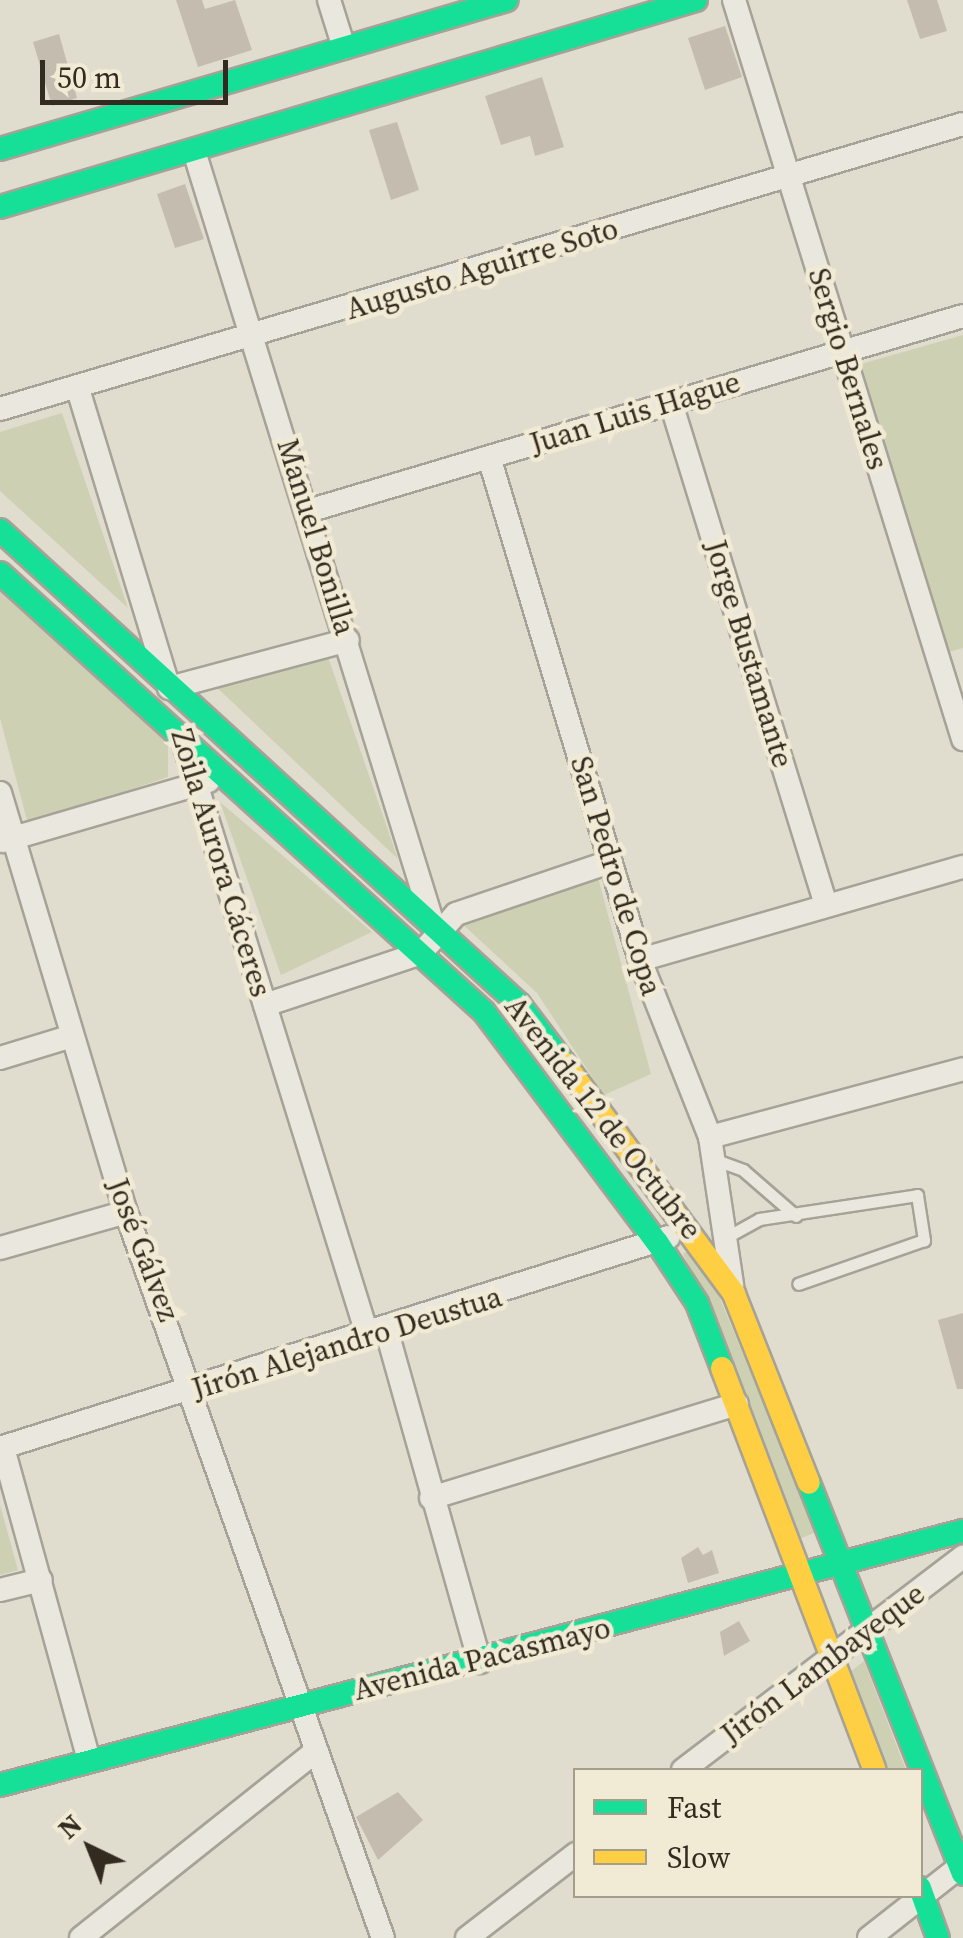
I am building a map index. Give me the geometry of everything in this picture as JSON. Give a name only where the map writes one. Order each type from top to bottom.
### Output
[{"type":"main road","points":[[0,149],[507,0]]},
{"type":"main road","points":[[0,207],[696,0]]},
{"type":"main road","name":"Avenida 12 de Octubre","points":[[0,530],[169,689],[519,1004],[690,1228],[734,1294],[923,1768]]},
{"type":"main road","name":"Avenida 12 de Octubre","points":[[0,573],[421,952],[520,1054],[657,1242],[697,1304],[873,1768]]},
{"type":"main road","name":"Avenida Pacasmayo","points":[[0,1785],[294,1705],[480,1662],[963,1531]]},
{"type":"main road","name":"Avenida 12 de Octubre","points":[[923,1769],[962,1868]]},
{"type":"main road","points":[[923,1895],[938,1938]]},
{"type":"street","points":[[329,0],[344,48]]},
{"type":"street","name":"Sergio Bernales","points":[[734,0],[842,352],[954,672],[963,739]]},
{"type":"street","name":"Augusto Aguirre Soto","points":[[0,408],[254,340],[788,174],[963,124]]},
{"type":"street","name":"Manuel Bonilla","points":[[194,151],[437,927]]},
{"type":"street","name":"Juan Luis Hague","points":[[308,510],[963,316]]},
{"type":"street","name":"Zoila Aurora Cáceres","points":[[78,390],[265,1005],[378,1334],[480,1662]]},
{"type":"street","name":"Jorge Bustamante","points":[[671,402],[826,905]]},
{"type":"street","name":"San Pedro de Copa","points":[[490,457],[640,960],[712,1148],[734,1294]]},
{"type":"street","points":[[169,689],[348,640]]},
{"type":"street","points":[[7,840],[223,775]]},
{"type":"street","name":"José Gálvez","points":[[0,795],[7,840],[126,1212],[197,1390],[311,1756],[383,1938]]},
{"type":"street","points":[[265,1005],[421,952],[437,927],[456,914],[610,862]]},
{"type":"street","points":[[640,960],[963,868]]},
{"type":"street","points":[[0,1058],[69,1038]]},
{"type":"street","points":[[712,1148],[963,1069]]},
{"type":"street","points":[[0,1248],[126,1212]]},
{"type":"street","name":"Jirón Alejandro Deustua","points":[[2,1448],[378,1334],[690,1228]]},
{"type":"street","points":[[431,1498],[738,1404]]},
{"type":"street","points":[[2,1448],[90,1761]]},
{"type":"street","name":"Jirón Lambayeque","points":[[686,1768],[963,1557]]},
{"type":"street","points":[[0,1590],[41,1580]]},
{"type":"street","points":[[81,1938],[311,1756]]},
{"type":"street","points":[[467,1938],[573,1856]]},
{"type":"street","points":[[923,1891],[962,1868]]},
{"type":"street","points":[[870,1938],[915,1898]]},
{"type":"lane","points":[[712,1148],[796,1216]]},
{"type":"lane","points":[[725,1238],[759,1219],[917,1194],[929,1230],[915,1246],[798,1284]]},
{"type":"green space","points":[[963,335],[963,648],[946,653],[861,364]]},
{"type":"green space","points":[[62,413],[128,608],[0,491],[0,432]]},
{"type":"green space","points":[[0,592],[168,743],[168,777],[28,824],[0,718]]},
{"type":"green space","points":[[327,654],[398,859],[211,682]]},
{"type":"green space","points":[[220,802],[372,932],[281,975]]},
{"type":"green space","points":[[597,874],[651,1074],[604,1095],[537,993],[457,919]]},
{"type":"green space","points":[[690,1251],[714,1284],[816,1532],[797,1540],[683,1253]]},
{"type":"green space","points":[[0,1505],[18,1570],[0,1575]]},
{"type":"green space","points":[[864,1661],[905,1768],[885,1768],[850,1672]]},
{"type":"building","points":[[176,0],[202,0],[205,9],[235,0],[252,50],[198,67]]},
{"type":"building","points":[[907,0],[937,0],[947,31],[920,39]]},
{"type":"building","points":[[725,26],[742,77],[705,90],[688,38]]},
{"type":"building","points":[[59,34],[77,98],[52,106],[33,42]]},
{"type":"building","points":[[542,77],[564,147],[535,156],[530,136],[501,145],[485,96]]},
{"type":"building","points":[[397,122],[419,190],[391,200],[369,130]]},
{"type":"building","points":[[185,184],[204,239],[175,248],[157,194]]},
{"type":"building","points":[[963,1313],[963,1389],[957,1389],[938,1320]]},
{"type":"building","points":[[698,1547],[703,1555],[712,1550],[719,1573],[688,1583],[681,1558]]},
{"type":"building","points":[[739,1621],[750,1641],[724,1656],[720,1632]]},
{"type":"building","points":[[398,1792],[423,1820],[378,1860],[356,1817]]},
{"type":"traffic: fast","points":[[0,149],[507,0]]},
{"type":"traffic: fast","points":[[0,207],[696,0]]},
{"type":"traffic: fast","points":[[0,530],[519,1004],[564,1063]]},
{"type":"traffic: fast","points":[[0,573],[484,1012],[657,1242],[697,1303],[722,1368]]},
{"type":"traffic: fast","points":[[809,1483],[921,1768]]},
{"type":"traffic: fast","points":[[0,1785],[963,1531]]},
{"type":"traffic: fast","points":[[923,1772],[963,1874]]},
{"type":"traffic: fast","points":[[923,1896],[938,1938]]},
{"type":"traffic: slow","points":[[564,1063],[734,1294],[809,1483]]},
{"type":"traffic: slow","points":[[722,1368],[874,1768]]}]
